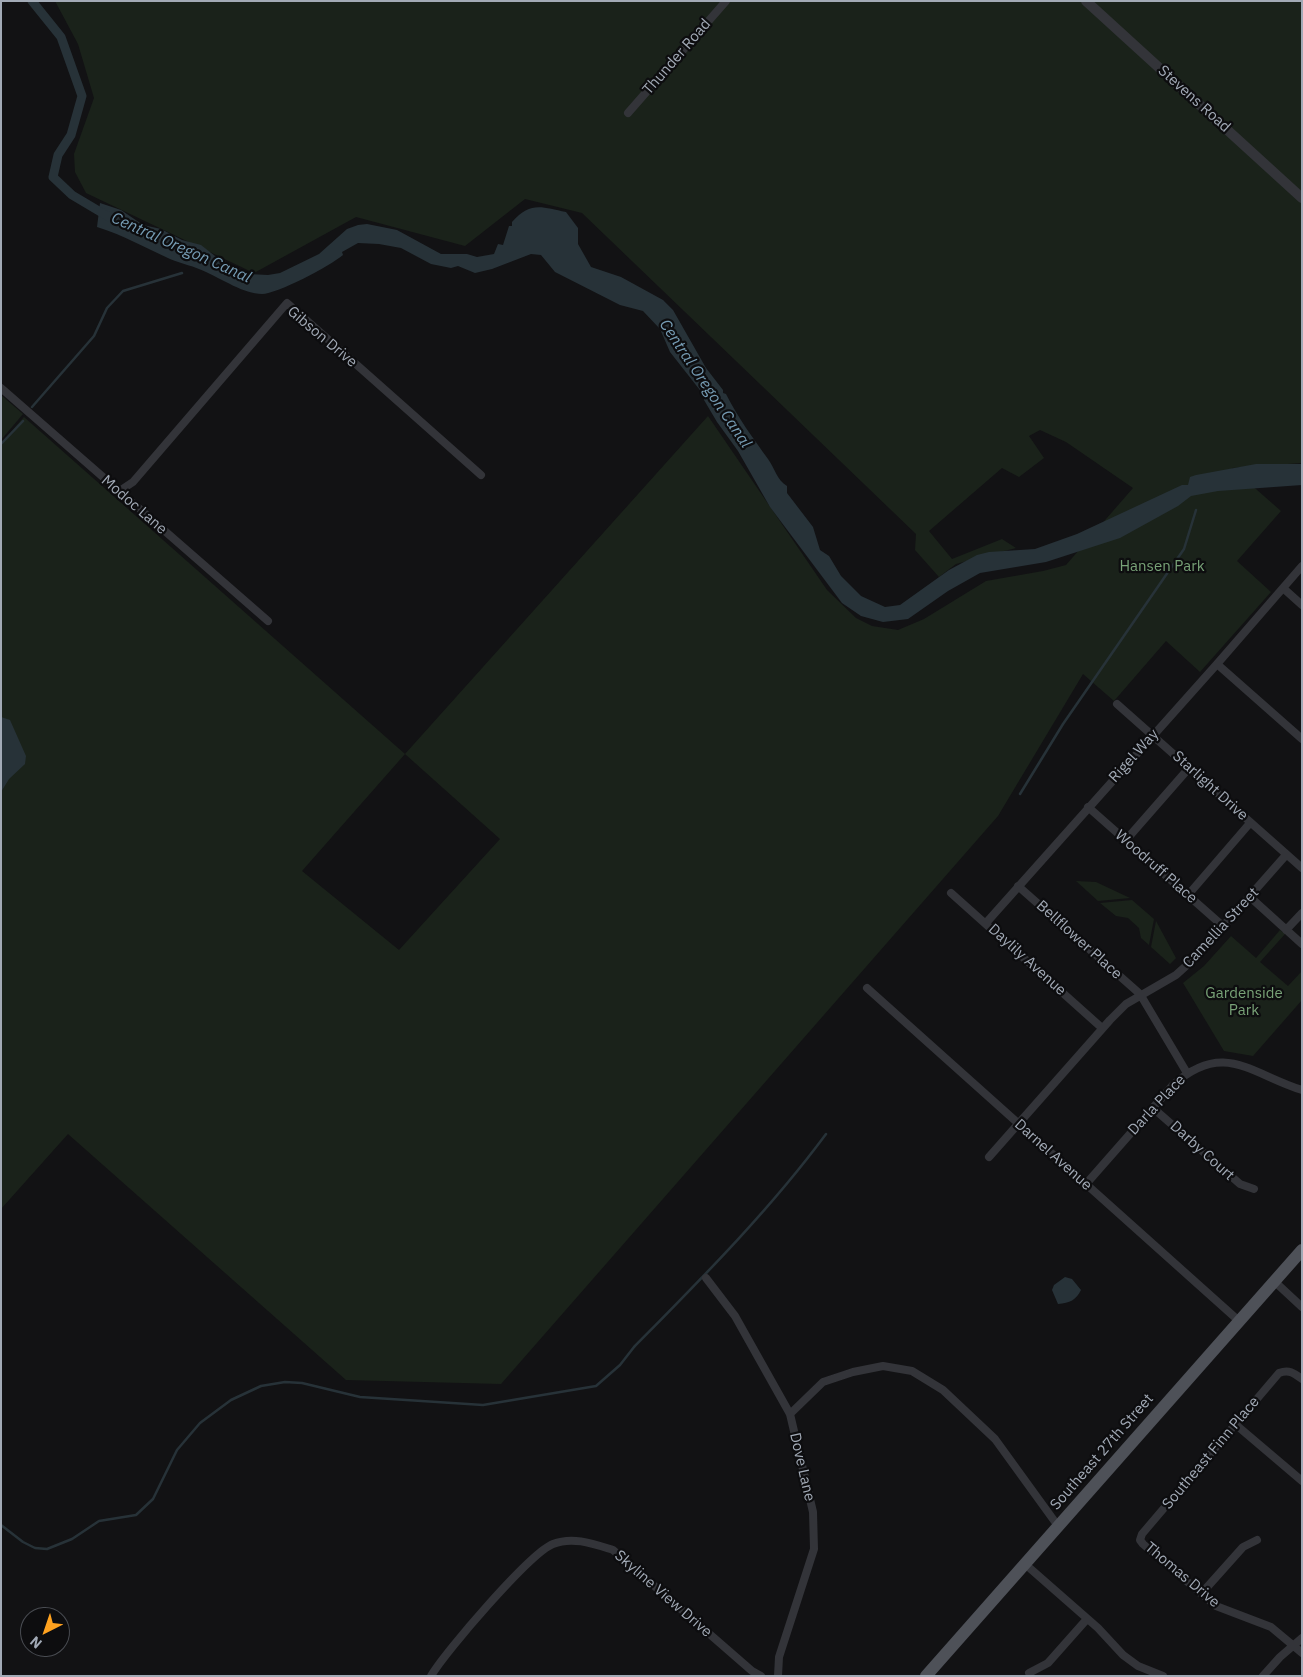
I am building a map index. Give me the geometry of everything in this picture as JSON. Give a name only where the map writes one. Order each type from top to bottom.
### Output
[{"type":"main road","name":"Southeast 27th Street","points":[[926,1676],[1302,1250]]},
{"type":"street","name":"Thunder Road","points":[[628,113],[726,1]]},
{"type":"street","name":"Stevens Road","points":[[1086,1],[1302,198]]},
{"type":"street","name":"Gibson Drive","points":[[118,492],[133,482],[287,303],[481,475]]},
{"type":"street","name":"Modoc Lane","points":[[1,388],[268,621]]},
{"type":"street","name":"Rigel Way","points":[[986,923],[1302,566]]},
{"type":"street","points":[[1283,588],[1302,605]]},
{"type":"street","points":[[1217,664],[1302,739]]},
{"type":"street","name":"Starlight Drive","points":[[1117,704],[1302,868]]},
{"type":"street","points":[[1126,840],[1189,768]]},
{"type":"street","name":"Woodruff Place","points":[[1088,807],[1224,927]]},
{"type":"street","points":[[1188,895],[1250,823]]},
{"type":"street","name":"Camellia Street","points":[[989,1157],[1102,1028],[1126,1004],[1185,968],[1250,898],[1286,855]]},
{"type":"street","name":"Bellflower Place","points":[[1018,886],[1140,994],[1187,1073]]},
{"type":"street","name":"Daylily Avenue","points":[[952,893],[1102,1028]]},
{"type":"street","points":[[1250,898],[1302,944]]},
{"type":"street","points":[[1286,930],[1302,913]]},
{"type":"street","name":"Darnel Avenue","points":[[867,988],[1239,1321]]},
{"type":"street","name":"Darla Place","points":[[1086,1184],[1173,1084],[1187,1073],[1213,1063],[1236,1063],[1302,1090]]},
{"type":"street","name":"Darby Court","points":[[1153,1108],[1240,1184],[1254,1189]]},
{"type":"street","name":"Dove Lane","points":[[706,1278],[735,1316],[790,1414],[813,1512],[814,1549],[779,1657],[778,1676]]},
{"type":"street","points":[[1274,1281],[1302,1307]]},
{"type":"street","points":[[790,1414],[823,1382],[853,1372],[883,1366],[912,1371],[943,1390],[995,1439],[1058,1526]]},
{"type":"street","name":"Southeast Finn Place","points":[[1140,1540],[1142,1534],[1279,1373],[1286,1370],[1295,1373],[1302,1379]]},
{"type":"street","points":[[1235,1424],[1302,1481]]},
{"type":"street","name":"Skyline View Drive","points":[[431,1676],[524,1566],[552,1544],[572,1540],[592,1543],[613,1550],[752,1671],[761,1676]]},
{"type":"street","name":"Thomas Drive","points":[[1140,1540],[1142,1544],[1216,1606],[1272,1627],[1302,1652]]},
{"type":"street","points":[[1201,1594],[1243,1547],[1257,1540]]},
{"type":"street","points":[[1025,1564],[1087,1619],[1123,1655],[1138,1666],[1163,1676]]},
{"type":"street","points":[[1029,1672],[1048,1663],[1087,1619]]},
{"type":"street","points":[[1263,1676],[1280,1657],[1302,1638]]},
{"type":"green space","name":"Hansen Park","points":[[55,1],[1302,1],[1302,463],[1232,468],[1281,511],[1237,561],[1271,592],[1200,672],[1166,641],[1114,701],[1083,674],[998,816],[501,1384],[346,1380],[68,1134],[1,1209],[1,443],[24,417],[405,754],[708,416],[827,590],[856,618],[872,626],[898,630],[924,619],[986,581],[1066,565],[1133,488],[1066,442],[1040,430],[1029,436],[1044,458],[1019,477],[1002,468],[929,531],[952,559],[1002,539],[1016,548],[956,564],[939,577],[915,550],[916,534],[582,213],[525,199],[465,246],[356,217],[254,273],[86,193],[75,172],[74,154],[94,98],[78,44]],"holes":[[[405,754],[500,839],[399,950],[302,871]]]},
{"type":"green space","points":[[1,395],[23,414],[1,440]]},
{"type":"green space","points":[[1076,881],[1096,882],[1130,898],[1098,901]]},
{"type":"green space","points":[[1132,900],[1154,919],[1149,945],[1141,938],[1139,928],[1128,918],[1116,916],[1100,903]]},
{"type":"green space","points":[[1156,921],[1176,958],[1170,964],[1151,947]]},
{"type":"green space","name":"Gardenside Park","points":[[1280,930],[1285,934],[1260,962],[1288,986],[1302,971],[1302,1000],[1253,1056],[1224,1051],[1183,983],[1204,966],[1231,936],[1256,958]]},
{"type":"water","points":[[100,203],[121,210],[143,225],[161,229],[182,240],[201,245],[215,256],[248,274],[268,275],[280,273],[319,254],[347,229],[358,225],[367,224],[397,230],[441,254],[467,254],[477,257],[494,254],[498,244],[503,245],[509,226],[512,226],[512,222],[525,211],[531,208],[543,207],[566,212],[578,228],[578,244],[591,267],[621,277],[663,300],[673,310],[706,368],[723,390],[723,393],[726,394],[778,477],[787,486],[787,493],[813,527],[820,550],[829,556],[841,576],[861,596],[885,607],[900,605],[949,570],[977,555],[989,552],[1035,549],[1077,534],[1182,485],[1188,485],[1190,477],[1196,475],[1256,464],[1302,464],[1302,485],[1218,491],[1191,496],[1178,506],[1120,538],[1046,562],[980,573],[948,591],[908,619],[883,622],[861,616],[842,603],[770,507],[738,451],[717,422],[704,400],[703,394],[670,352],[660,329],[643,311],[620,305],[555,272],[541,255],[531,254],[492,269],[475,273],[458,266],[451,268],[431,264],[401,248],[358,243],[342,252],[343,255],[336,260],[303,279],[262,294],[248,292],[202,270],[170,259],[97,227]]},
{"type":"water","points":[[1,717],[10,720],[26,756],[25,764],[9,779],[1,792]]},
{"type":"water","points":[[1065,1277],[1072,1279],[1081,1290],[1072,1300],[1058,1304],[1052,1290],[1054,1285]]},
{"type":"waterway","name":"Central Oregon Canal","points":[[32,1],[61,37],[82,96],[71,135],[58,155],[53,177],[72,195],[109,217]]},
{"type":"waterway","points":[[32,407],[94,336],[107,308],[123,291],[182,273]]},
{"type":"waterway","points":[[1,444],[23,421]]},
{"type":"waterway","points":[[1020,794],[1063,724],[1184,549],[1196,510]]},
{"type":"waterway","points":[[1,1525],[23,1542],[35,1548],[47,1549],[72,1539],[99,1521],[136,1515],[153,1499],[177,1450],[200,1423],[231,1400],[261,1386],[285,1382],[302,1383],[360,1397],[483,1405],[596,1386],[620,1365],[634,1347],[734,1244],[826,1134]]}]
